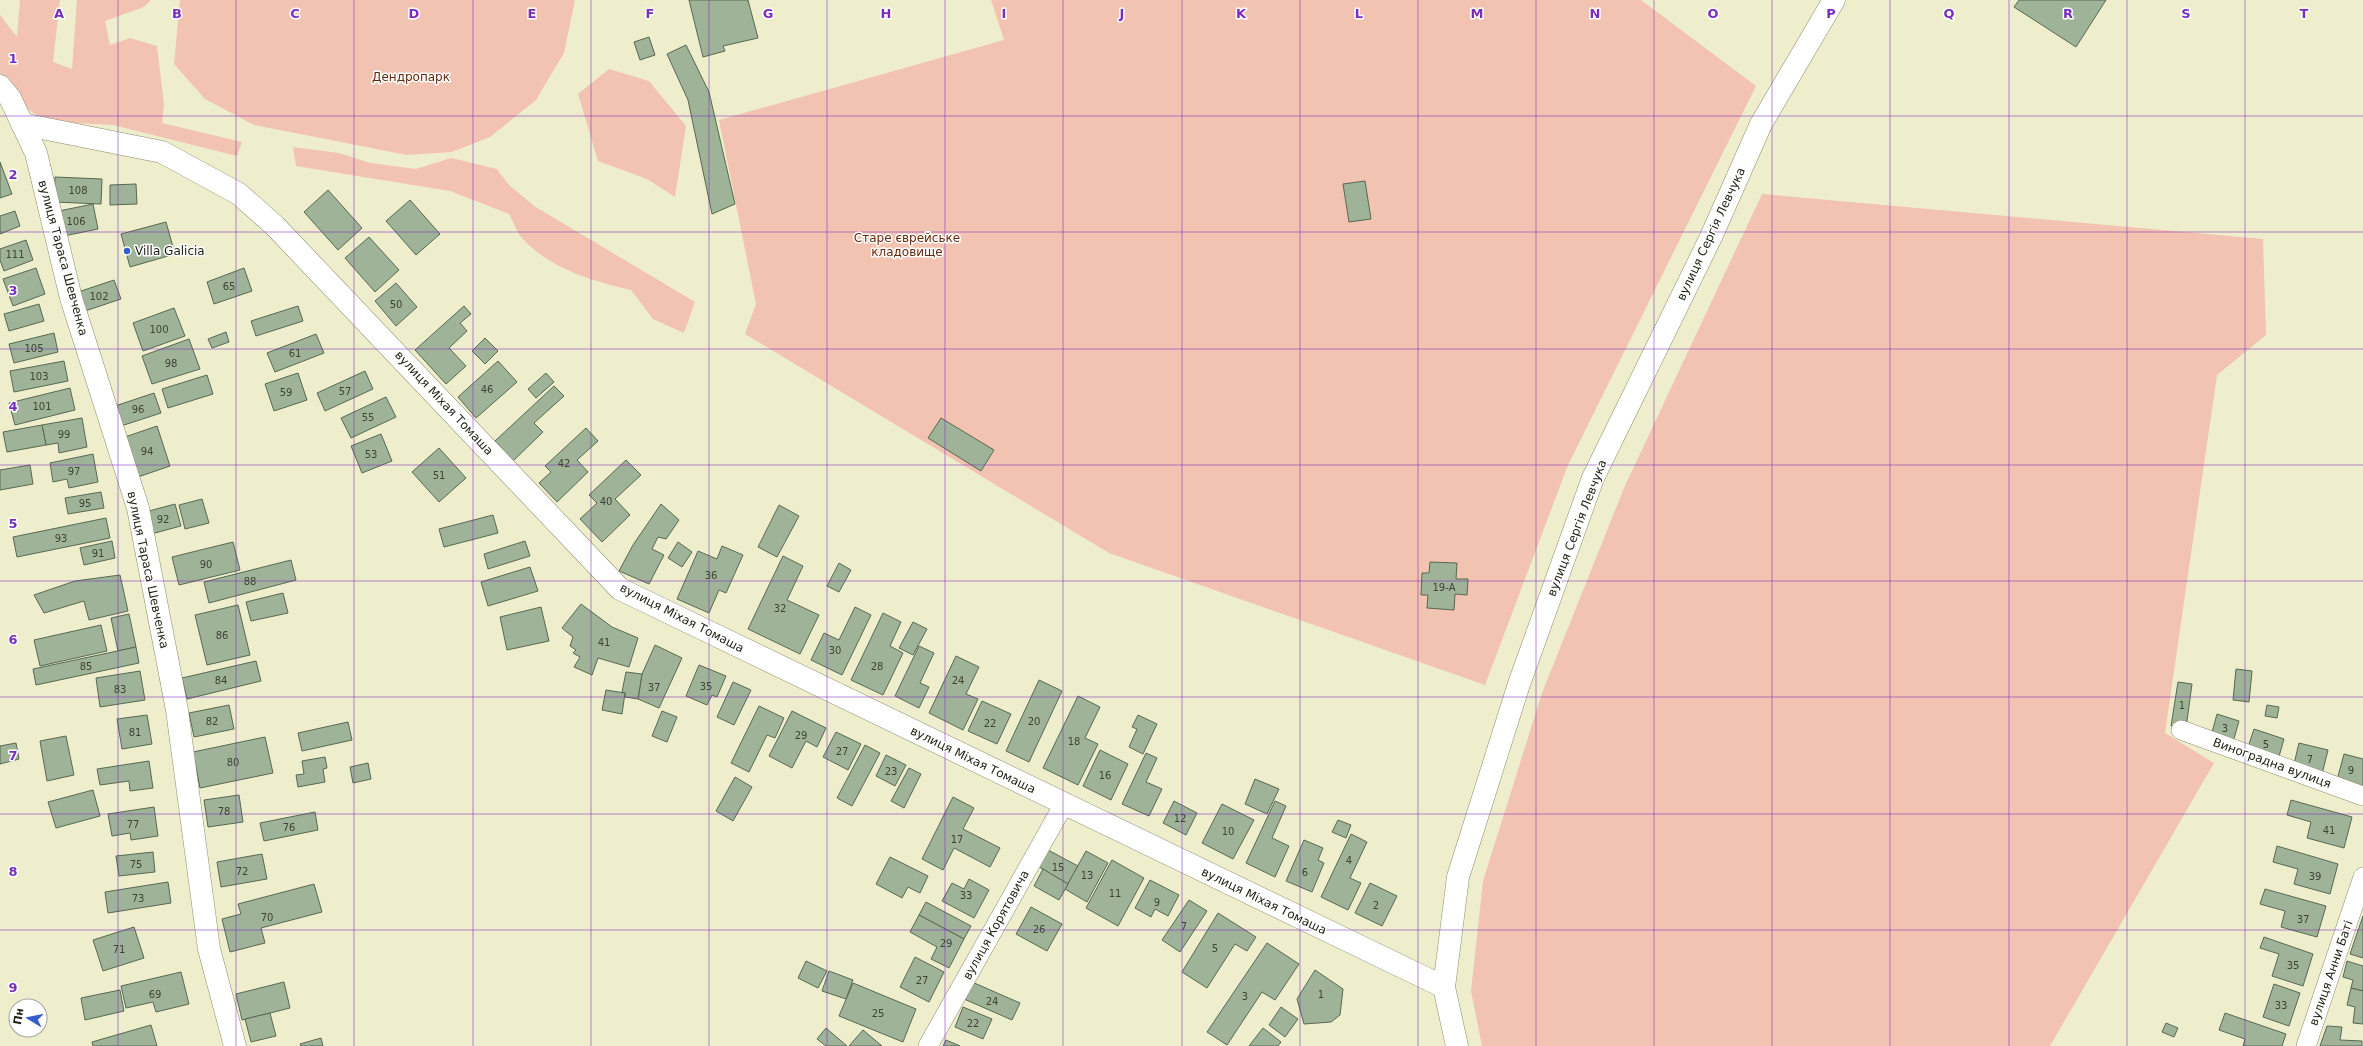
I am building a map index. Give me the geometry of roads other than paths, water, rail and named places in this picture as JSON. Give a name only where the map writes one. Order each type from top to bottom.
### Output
[{"type":"street","name":"вулиця Сергія Левчука","points":[[1457,1046],[1444,987],[1458,877],[1519,684],[1593,478],[1711,237],[1761,124],[1834,0]]},
{"type":"street","name":"вулиця Тараса Шевченка","points":[[0,86],[10,98],[36,153],[72,298],[138,508],[177,710],[209,948],[235,1046]]},
{"type":"street","name":"вулиця Міхая Томаша","points":[[22,124],[162,152],[240,194],[281,232],[620,589],[1444,987]]},
{"type":"street","name":"Виноградна вулиця","points":[[2181,730],[2363,796]]},
{"type":"street","name":"вулиця Корятовича","points":[[928,1046],[1064,804]]},
{"type":"street","name":"вулиця Анни Баті","points":[[2306,1046],[2363,878]]},
{"type":"place","name":"Villa Galicia","points":[[127,251]]},
{"type":"park label","name":"Дендропарк","points":[[411,77]]},
{"type":"park label","name":"Старе єврейське кладовище","points":[[907,245]]}]
